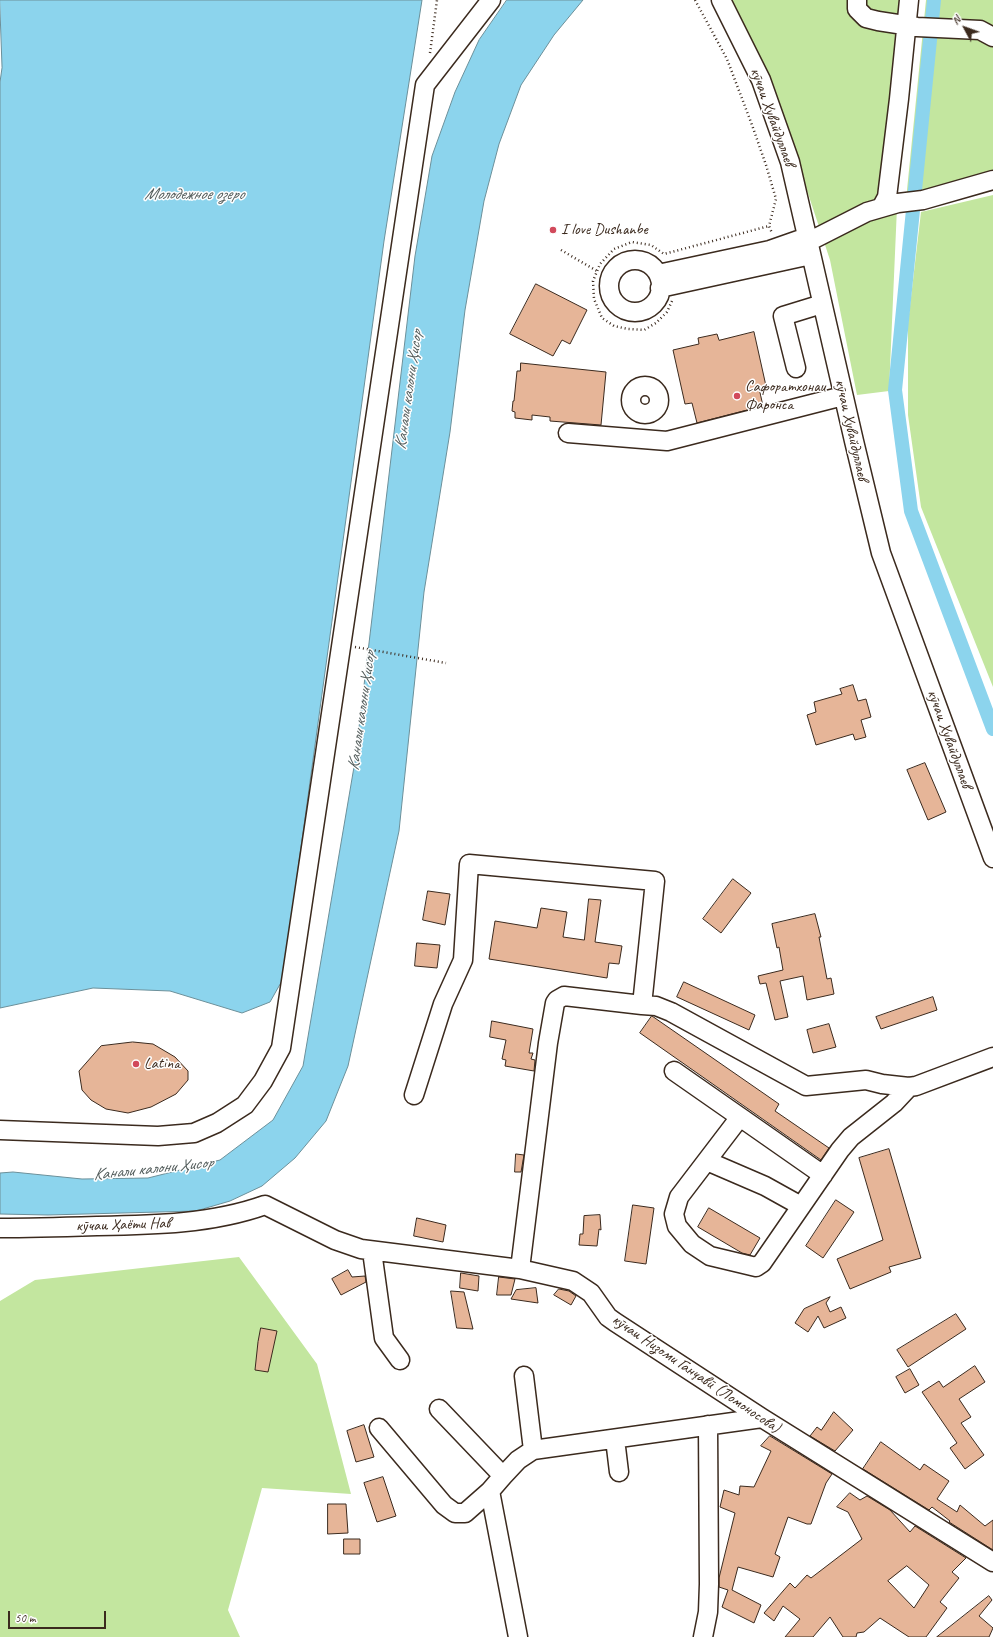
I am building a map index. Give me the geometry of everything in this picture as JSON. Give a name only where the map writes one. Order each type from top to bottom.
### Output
[{"type":"street","name":"кӯчаи Хувайдуллаев","points":[[721,0],[761,80],[790,162],[843,396],[881,553],[993,858]]},
{"type":"street","points":[[857,0],[858,9],[866,18],[912,27],[980,30],[993,37]]},
{"type":"street","points":[[881,208],[887,197],[912,27],[909,0]]},
{"type":"street","points":[[0,1130],[158,1136],[194,1133],[217,1123],[245,1105],[263,1081],[281,1048],[425,85],[488,1]]},
{"type":"street","points":[[659,281],[770,250],[809,244],[867,212],[898,203],[924,200],[993,180]]},
{"type":"street","points":[[796,368],[783,316],[822,304]]},
{"type":"street","points":[[568,433],[668,442],[843,396]]},
{"type":"street","points":[[651,413],[652,440]]},
{"type":"street","points":[[414,1095],[438,1018],[463,960],[469,864],[655,881],[642,1005]]},
{"type":"street","points":[[520,1269],[554,1007],[558,1000],[564,996],[656,1006],[671,1012],[806,1086],[866,1080],[882,1084],[909,1087],[926,1083],[993,1057]]},
{"type":"street","points":[[674,1071],[823,1175]]},
{"type":"street","points":[[740,1117],[679,1198],[674,1214],[677,1226],[692,1244],[710,1256],[756,1267],[762,1263],[840,1150],[851,1137],[894,1103],[909,1087]]},
{"type":"street","points":[[707,1161],[765,1186],[801,1206]]},
{"type":"street","name":"кӯчаи Ҳаёти Нав","points":[[0,1228],[142,1226],[202,1220],[245,1213],[265,1205],[312,1229]]},
{"type":"street","name":"кӯчаи Низоми Ганҷавӣ (Ломоносова)","points":[[312,1229],[347,1245],[372,1251],[520,1269],[540,1272],[573,1281],[591,1293],[608,1317],[615,1322],[762,1418],[993,1562]]},
{"type":"street","points":[[372,1251],[384,1338],[400,1360]]},
{"type":"street","points":[[524,1376],[533,1450]]},
{"type":"street","points":[[439,1409],[503,1476]]},
{"type":"street","points":[[378,1428],[444,1505],[455,1513],[465,1513],[490,1491],[518,1460],[533,1450],[762,1418]]},
{"type":"street","points":[[703,1637],[708,1612],[709,1584],[708,1425]]},
{"type":"street","points":[[615,1439],[619,1472]]},
{"type":"street","points":[[490,1491],[518,1637]]},
{"type":"path","points":[[429,58],[438,0]]},
{"type":"path","points":[[695,0],[726,60],[766,165],[776,199],[769,226]]},
{"type":"path","points":[[562,250],[597,271]]},
{"type":"path","points":[[365,648],[446,663]]},
{"type":"green space","points":[[725,0],[906,0],[889,391],[857,395],[830,260],[793,148]]},
{"type":"green space","points":[[926,0],[993,0],[993,181],[906,200]]},
{"type":"green space","points":[[993,195],[993,687],[921,507],[908,415],[908,323],[921,212]]},
{"type":"green space","points":[[239,1257],[317,1364],[351,1494],[262,1488],[228,1610],[240,1637],[0,1637],[0,1301],[35,1280]]},
{"type":"water","name":"Молодежное озеро","points":[[0,0],[422,0],[384,241],[283,979],[270,1002],[242,1013],[170,991],[93,988],[0,1008],[0,82],[2,68]]},
{"type":"water","name":"Канали калони Ҳисор","points":[[507,0],[583,0],[554,35],[521,85],[499,144],[484,201],[465,310],[450,432],[424,592],[399,831],[348,1066],[326,1121],[295,1158],[262,1186],[230,1201],[196,1211],[48,1215],[0,1214],[0,1173],[13,1172],[82,1179],[148,1178],[220,1160],[273,1120],[303,1066],[355,761],[415,256],[432,156],[455,92],[479,40]]},
{"type":"building","points":[[536,284],[587,310],[570,344],[562,340],[553,356],[510,334]]},
{"type":"building","points":[[754,332],[766,386],[759,388],[763,406],[697,423],[692,403],[685,404],[673,350],[699,344],[698,338],[717,334],[719,340]]},
{"type":"building","points":[[521,363],[606,372],[601,425],[550,421],[550,417],[532,415],[532,420],[515,418],[515,412],[512,411],[513,401],[517,371],[520,371]]},
{"type":"building","points":[[853,685],[858,701],[866,699],[871,717],[861,720],[866,737],[855,740],[853,734],[816,745],[807,715],[816,712],[814,702],[842,694],[840,689]]},
{"type":"building","points":[[925,763],[946,812],[928,820],[907,770]]},
{"type":"building","points":[[733,879],[751,893],[721,933],[703,919]]},
{"type":"building","points":[[428,891],[450,894],[445,925],[423,920]]},
{"type":"building","points":[[589,899],[601,900],[595,942],[622,946],[619,964],[609,963],[607,978],[489,959],[495,921],[537,928],[541,908],[567,912],[563,937],[584,940]]},
{"type":"building","points":[[815,914],[821,937],[819,937],[827,979],[831,978],[834,994],[807,1000],[803,976],[780,981],[788,1017],[775,1020],[766,983],[760,984],[758,976],[783,970],[779,947],[777,948],[772,924]]},
{"type":"building","points":[[417,943],[440,945],[437,968],[415,966]]},
{"type":"building","points":[[684,982],[755,1015],[749,1030],[677,997]]},
{"type":"building","points":[[933,997],[937,1010],[881,1029],[876,1017]]},
{"type":"building","points":[[652,1016],[779,1104],[775,1111],[829,1148],[821,1160],[640,1033]]},
{"type":"building","points":[[492,1021],[533,1029],[529,1053],[533,1053],[531,1059],[535,1060],[534,1071],[505,1066],[506,1060],[502,1059],[506,1040],[490,1037]]},
{"type":"building","points":[[829,1024],[836,1047],[813,1053],[807,1030]]},
{"type":"building","points":[[133,1042],[153,1044],[175,1057],[188,1071],[188,1080],[176,1094],[151,1107],[128,1113],[106,1109],[91,1100],[82,1090],[79,1071],[101,1046]]},
{"type":"building","points":[[889,1149],[921,1258],[889,1267],[891,1272],[850,1289],[837,1259],[883,1240],[859,1158]]},
{"type":"building","points":[[516,1154],[524,1155],[521,1172],[515,1172]]},
{"type":"building","points":[[836,1200],[854,1212],[823,1258],[806,1246]]},
{"type":"building","points":[[633,1205],[654,1208],[646,1264],[625,1261]]},
{"type":"building","points":[[709,1208],[760,1238],[750,1255],[742,1253],[698,1227]]},
{"type":"building","points":[[600,1215],[601,1230],[599,1229],[597,1246],[579,1245],[580,1234],[583,1234],[584,1216]]},
{"type":"building","points":[[417,1218],[446,1225],[443,1242],[414,1236]]},
{"type":"building","points":[[348,1270],[352,1277],[365,1276],[366,1282],[341,1295],[332,1279]]},
{"type":"building","points":[[461,1273],[479,1276],[478,1291],[460,1288]]},
{"type":"building","points":[[499,1277],[515,1279],[511,1295],[497,1295]]},
{"type":"building","points":[[536,1288],[538,1303],[511,1299],[516,1290]]},
{"type":"building","points":[[559,1289],[569,1291],[576,1296],[571,1305],[554,1295]]},
{"type":"building","points":[[451,1291],[464,1292],[473,1329],[457,1328]]},
{"type":"building","points":[[830,1297],[826,1303],[830,1312],[841,1307],[846,1318],[824,1328],[818,1316],[808,1332],[795,1323],[804,1309]]},
{"type":"building","points":[[956,1314],[966,1329],[908,1367],[897,1350]]},
{"type":"building","points":[[261,1328],[277,1331],[268,1372],[255,1370]]},
{"type":"building","points":[[975,1366],[985,1382],[959,1399],[971,1417],[961,1423],[984,1455],[965,1469],[950,1448],[957,1443],[922,1392],[939,1381],[943,1387]]},
{"type":"building","points":[[910,1369],[919,1385],[905,1393],[896,1377]]},
{"type":"building","points":[[834,1412],[853,1430],[835,1451],[810,1436],[817,1427],[821,1430]]},
{"type":"building","points":[[364,1425],[374,1457],[356,1462],[347,1431]]},
{"type":"building","points":[[770,1436],[832,1474],[826,1483],[811,1524],[788,1517],[775,1554],[780,1557],[773,1577],[738,1567],[732,1590],[761,1605],[754,1623],[722,1607],[728,1590],[719,1587],[719,1578],[735,1513],[720,1507],[724,1490],[739,1495],[740,1486],[754,1487],[771,1451],[761,1446]]},
{"type":"building","points":[[881,1442],[920,1470],[924,1464],[949,1481],[937,1499],[957,1512],[960,1505],[985,1526],[993,1520],[993,1550],[949,1522],[950,1521],[932,1507],[929,1510],[863,1469]]},
{"type":"building","points":[[383,1477],[396,1516],[377,1522],[364,1483]]},
{"type":"building","points":[[850,1493],[860,1500],[867,1496],[890,1510],[910,1532],[915,1526],[966,1558],[952,1572],[959,1578],[940,1602],[947,1608],[926,1637],[909,1637],[880,1618],[864,1632],[857,1633],[856,1637],[843,1637],[830,1617],[813,1637],[785,1637],[800,1619],[783,1606],[774,1621],[764,1613],[790,1583],[795,1588],[807,1575],[811,1578],[862,1539],[848,1512],[837,1507]],"holes":[[[907,1566],[929,1585],[914,1608],[888,1581]]]},
{"type":"building","points":[[328,1504],[346,1504],[348,1533],[328,1534]]},
{"type":"building","points":[[344,1539],[360,1539],[360,1554],[344,1554]]},
{"type":"building","points":[[989,1596],[992,1600],[979,1616],[993,1628],[989,1637],[937,1637]]},
{"type":"waterway","points":[[934,0],[895,390],[911,511],[993,729]]},
{"type":"place","name":"I love Dushanbe","points":[[553,230]]},
{"type":"place","name":"Сафоратхонаи Фаронса","points":[[737,396]]},
{"type":"place","name":"Latina","points":[[136,1064]]}]
